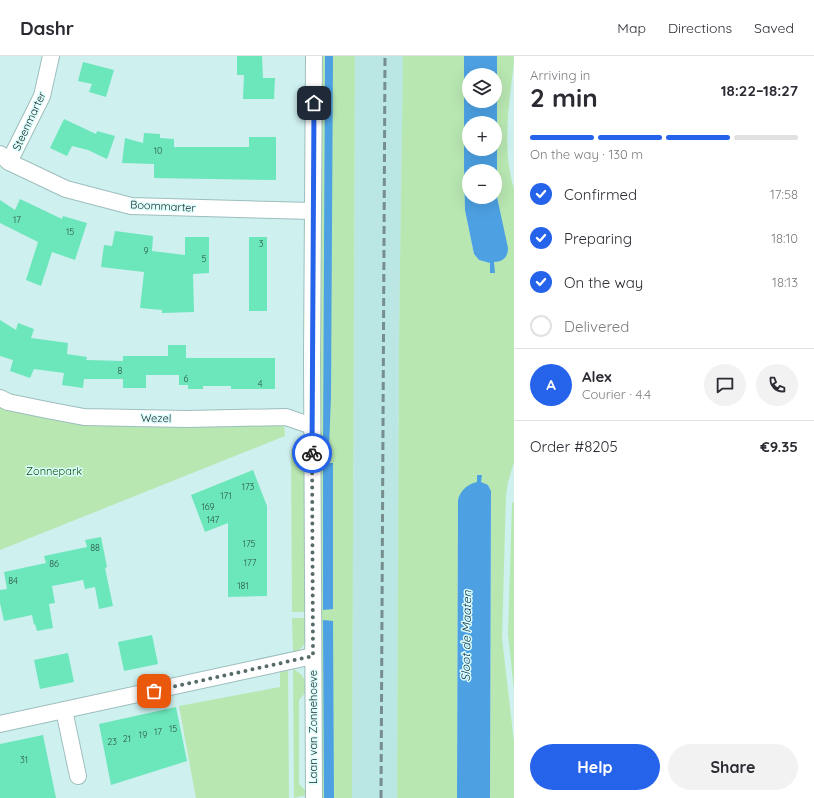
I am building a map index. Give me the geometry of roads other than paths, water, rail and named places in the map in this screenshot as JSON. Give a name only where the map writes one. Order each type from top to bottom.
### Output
[{"type":"street","name":"Steenmarter","points":[[5,158],[42,96],[51,56]]},
{"type":"street","name":"Laan van Zonnehoeve","points":[[314,56],[312,426],[314,798]]},
{"type":"street","name":"Boommarter","points":[[5,158],[66,189],[131,206],[313,212]]},
{"type":"street","name":"Wezel","points":[[0,398],[8,402],[84,417],[186,419],[286,417],[312,426]]},
{"type":"street","points":[[0,724],[313,656]]},
{"type":"street","points":[[64,710],[78,776]]},
{"type":"water","points":[[325,56],[333,56],[331,396],[329,449],[323,449]]},
{"type":"water","points":[[464,56],[497,56],[497,68],[464,68]]},
{"type":"water","points":[[464,108],[497,108],[497,116],[464,116]]},
{"type":"water","points":[[464,156],[497,156],[497,164],[464,164]]},
{"type":"water","points":[[465,204],[499,204],[508,248],[507,254],[504,258],[500,261],[494,262],[495,273],[490,273],[490,263],[479,260],[474,254]]},
{"type":"water","points":[[323,463],[333,463],[333,609],[323,610]]},
{"type":"water","name":"Sloot de Maaten","points":[[477,475],[482,475],[481,482],[488,485],[491,491],[490,798],[457,798],[458,500],[464,488],[477,482]]},
{"type":"water","points":[[323,620],[333,621],[334,798],[324,798]]},
{"type":"railway","points":[[381,798],[385,56]]},
{"type":"park label","name":"Zonnepark","points":[[54,471]]}]
